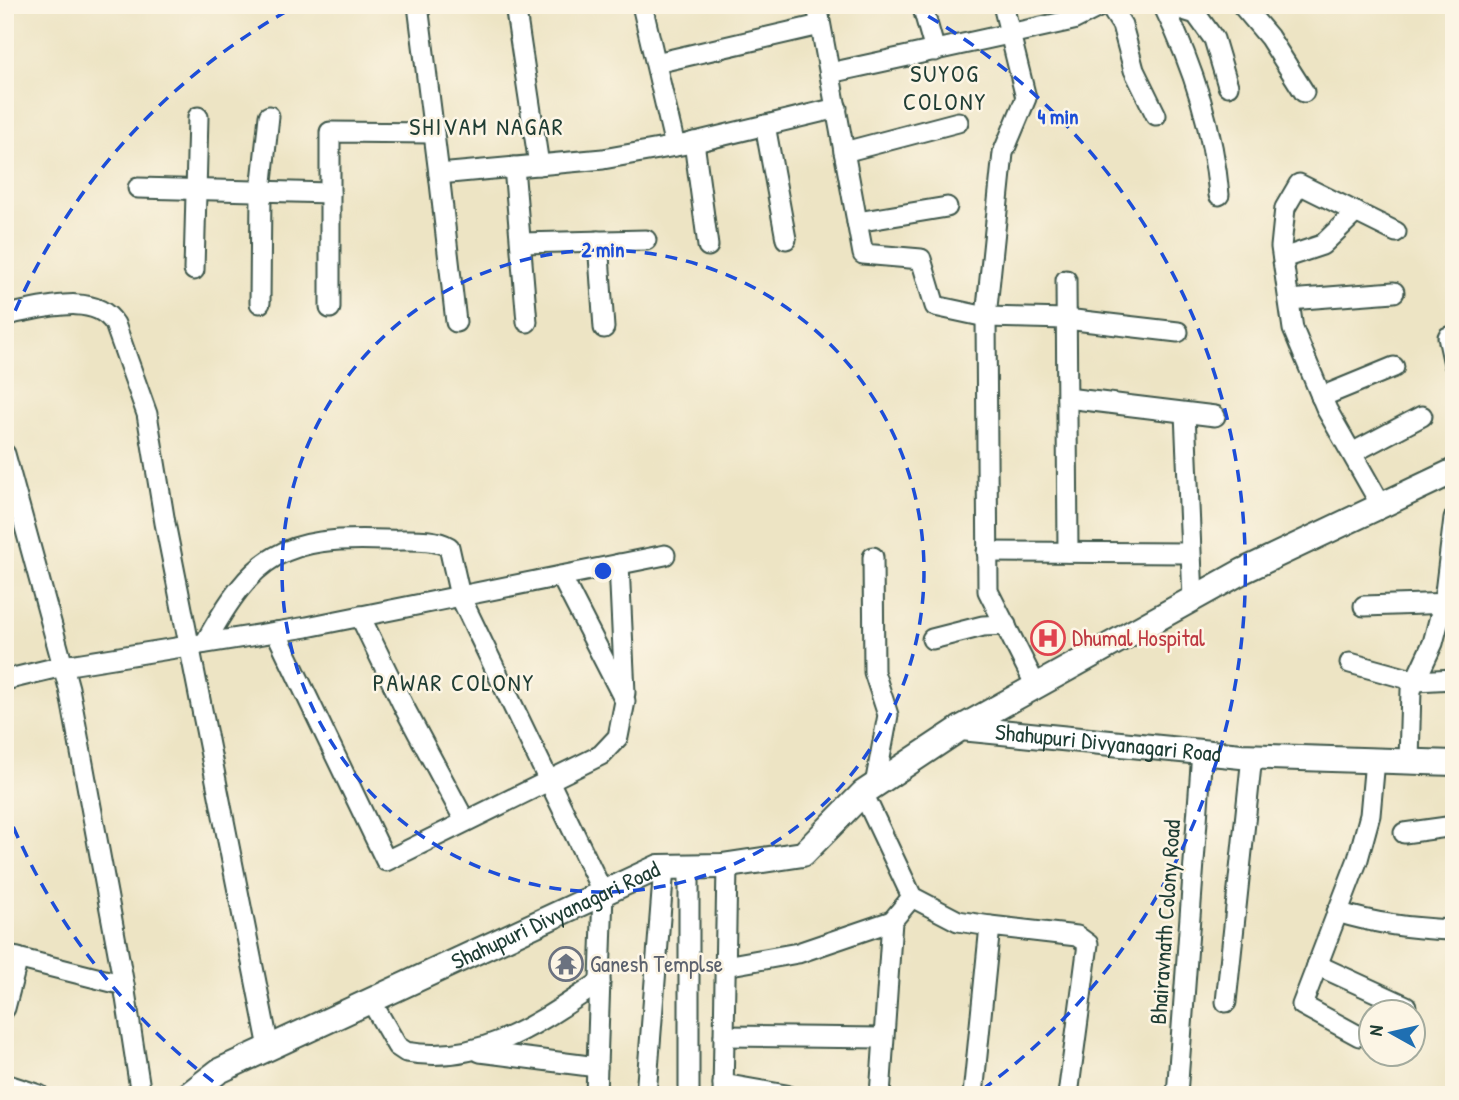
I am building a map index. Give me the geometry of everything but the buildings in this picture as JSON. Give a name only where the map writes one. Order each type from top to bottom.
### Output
[{"type":"main road","points":[[961,728],[1243,570],[1454,471]]},
{"type":"main road","name":"Shahupuri Divyanagari Road","points":[[188,1095],[219,1071],[664,867],[727,866],[803,854],[869,789],[961,728],[1252,756],[1454,763]]},
{"type":"street","points":[[418,5],[456,323]]},
{"type":"street","points":[[515,5],[539,165]]},
{"type":"street","points":[[642,5],[656,63],[684,144],[708,246]]},
{"type":"street","points":[[817,5],[863,254],[921,259],[935,306],[986,317],[1066,318],[1178,332]]},
{"type":"street","points":[[922,5],[935,51]]},
{"type":"street","points":[[1003,5],[1026,98],[1003,153],[986,317],[988,591],[1036,686]]},
{"type":"street","points":[[830,74],[1010,34],[1103,5]]},
{"type":"street","points":[[1110,5],[1122,25],[1134,70],[1156,115]]},
{"type":"street","points":[[1165,5],[1196,14],[1214,39],[1228,86]]},
{"type":"street","points":[[1165,5],[1187,52],[1194,82],[1208,116],[1219,195]]},
{"type":"street","points":[[1242,5],[1269,37],[1304,92]]},
{"type":"street","points":[[656,63],[820,25]]},
{"type":"street","points":[[439,174],[603,159],[684,144],[836,108]]},
{"type":"street","points":[[260,303],[261,191],[269,116]]},
{"type":"street","points":[[194,270],[194,189],[198,117]]},
{"type":"street","points":[[845,152],[958,122]]},
{"type":"street","points":[[765,125],[786,239]]},
{"type":"street","points":[[330,308],[330,132],[434,133]]},
{"type":"street","points":[[514,167],[527,322]]},
{"type":"street","points":[[1381,505],[1321,397],[1293,329],[1283,258],[1285,208],[1299,184],[1395,232]]},
{"type":"street","points":[[138,188],[330,193]]},
{"type":"street","points":[[857,222],[947,207]]},
{"type":"street","points":[[1283,258],[1322,245],[1356,212]]},
{"type":"street","points":[[520,243],[646,240]]},
{"type":"street","points":[[598,241],[604,328]]},
{"type":"street","points":[[1066,280],[1068,552]]},
{"type":"street","points":[[1289,300],[1394,292]]},
{"type":"street","points":[[5,315],[77,305],[96,307],[108,313],[115,324],[147,414],[197,645],[269,1048]]},
{"type":"street","points":[[1448,337],[1454,364]]},
{"type":"street","points":[[1321,397],[1394,367]]},
{"type":"street","points":[[1067,398],[1216,416]]},
{"type":"street","points":[[1185,413],[1193,598]]},
{"type":"street","points":[[1352,453],[1422,416]]},
{"type":"street","points":[[5,454],[63,666],[124,985],[141,1095]]},
{"type":"street","points":[[1409,761],[1412,690],[1449,602],[1454,518]]},
{"type":"street","points":[[197,645],[228,602],[257,570],[278,554],[308,543],[338,538],[444,544],[453,552],[460,596],[603,893],[596,1095]]},
{"type":"street","points":[[987,552],[1190,553]]},
{"type":"street","points":[[5,680],[63,666],[276,632],[665,555]]},
{"type":"street","points":[[873,557],[874,672],[888,715],[869,789],[912,897],[958,921],[1077,936],[1088,944],[1068,1095]]},
{"type":"street","points":[[276,632],[386,861],[601,755],[611,747],[621,728],[625,701],[619,564]]},
{"type":"street","points":[[561,576],[625,701]]},
{"type":"street","points":[[1364,606],[1449,602]]},
{"type":"street","points":[[360,616],[465,821]]},
{"type":"street","points":[[932,639],[983,626],[1006,625]]},
{"type":"street","points":[[1350,663],[1416,681],[1454,679]]},
{"type":"street","name":"Bhairavnath Colony Road","points":[[1177,1095],[1202,752]]},
{"type":"street","points":[[1226,1002],[1252,756]]},
{"type":"street","points":[[1358,1035],[1302,1005],[1358,859],[1370,814],[1375,760]]},
{"type":"street","points":[[1404,833],[1454,826]]},
{"type":"street","points":[[727,866],[723,1089],[786,1095]]},
{"type":"street","points":[[646,1095],[664,867]]},
{"type":"street","points":[[689,867],[689,1095]]},
{"type":"street","points":[[725,966],[799,954],[892,920],[912,897]]},
{"type":"street","points":[[1337,912],[1373,923],[1405,928],[1451,930],[1454,922]]},
{"type":"street","points":[[880,1095],[892,920]]},
{"type":"street","points":[[974,1095],[990,926]]},
{"type":"street","points":[[5,1008],[11,956],[124,985]]},
{"type":"street","points":[[1317,965],[1389,998]]},
{"type":"street","points":[[475,1051],[519,1034],[600,982]]},
{"type":"street","points":[[371,1001],[397,1046],[406,1052],[475,1051],[597,1066]]},
{"type":"street","points":[[724,1036],[882,1038]]},
{"type":"street","points":[[5,1084],[39,1095]]},
{"type":"place","name":"Dhumal Hospital","points":[[1048,638]]},
{"type":"place","name":"Ganesh Templse","points":[[566,964]]},
{"type":"district","name":"SUYOG COLONY","points":[[945,88]]},
{"type":"district","name":"SHIVAM NAGAR","points":[[487,127]]},
{"type":"district","name":"PAWAR COLONY","points":[[454,683]]}]
